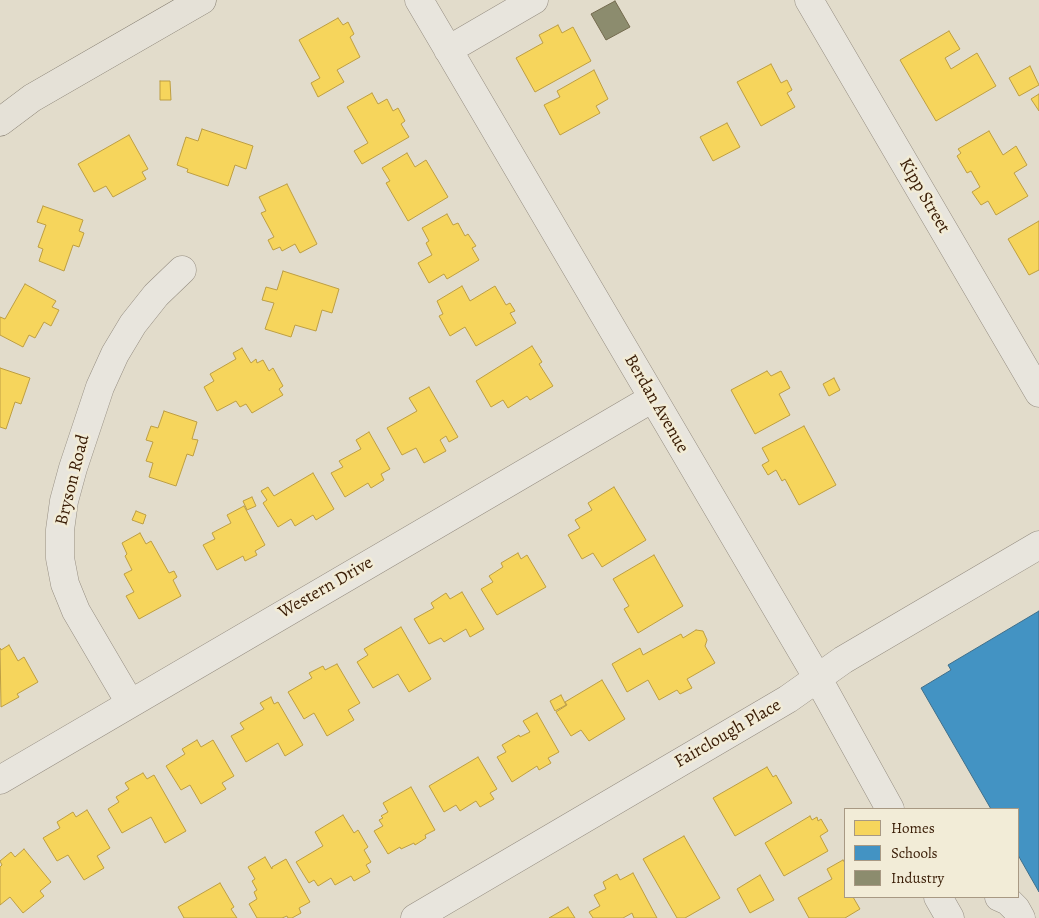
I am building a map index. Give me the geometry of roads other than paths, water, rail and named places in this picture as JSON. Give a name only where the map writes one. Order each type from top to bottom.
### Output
[{"type":"highway","points":[[0,122],[32,98],[202,0]]},
{"type":"street","name":"Berdan Avenue","points":[[419,0],[817,678],[889,808]]},
{"type":"street","points":[[448,50],[534,0]]},
{"type":"street","name":"Kipp Street","points":[[809,0],[1039,393]]},
{"type":"street","name":"Bryson Road","points":[[130,703],[76,611],[65,584],[60,558],[60,530],[64,501],[73,468],[100,387],[115,354],[156,295],[182,270]]},
{"type":"street","name":"Western Drive","points":[[0,780],[653,398]]},
{"type":"street","name":"Fairclough Place","points":[[415,918],[788,699],[843,660],[1039,545]]},
{"type":"street","points":[[939,898],[950,918]]},
{"type":"street","points":[[1001,898],[1008,901],[1016,909],[1021,918]]}]
